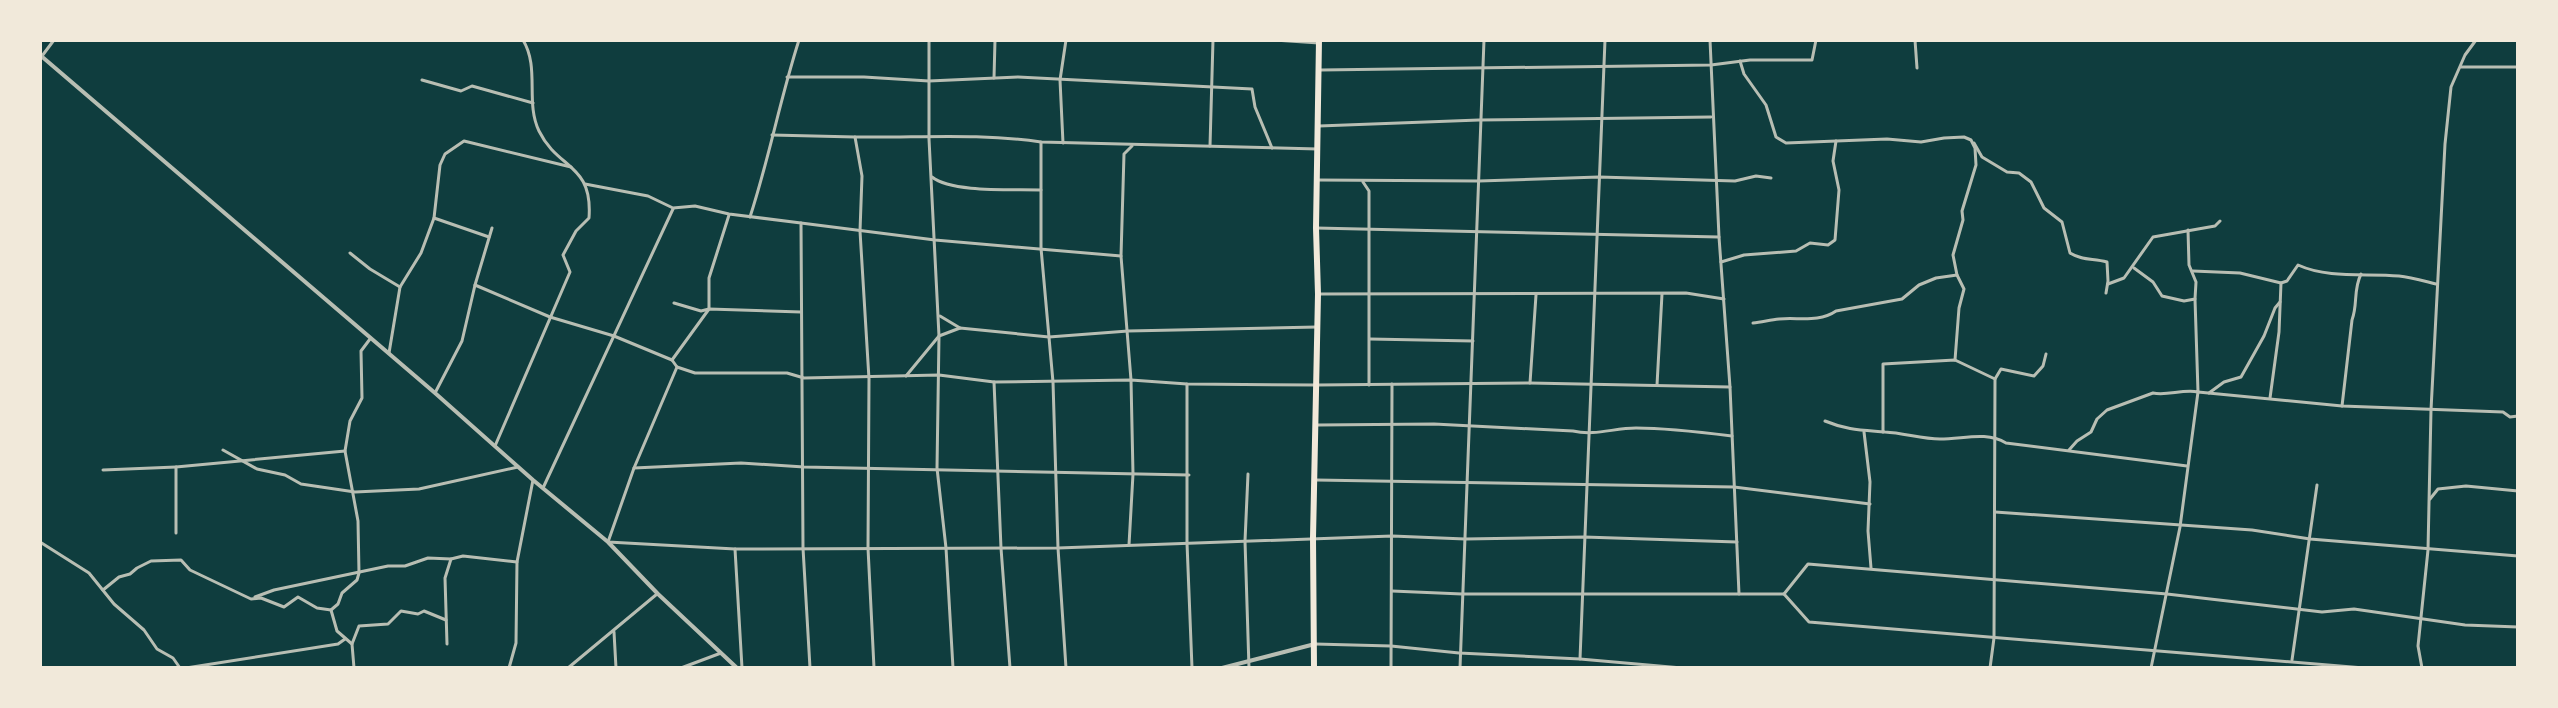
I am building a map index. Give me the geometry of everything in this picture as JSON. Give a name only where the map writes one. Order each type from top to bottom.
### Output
[{"type":"highway","points":[[1314,668],[1319,42]]},
{"type":"street","points":[[54,40],[41,56],[608,542],[658,594],[740,668]]},
{"type":"street","points":[[495,446],[570,272],[563,255],[576,231],[589,218],[591,199],[583,177],[541,135],[532,113],[533,73],[523,40]]},
{"type":"street","points":[[750,217],[769,158],[772,135],[799,40]]},
{"type":"street","points":[[929,40],[929,139],[939,336],[937,468],[946,548],[953,668]]},
{"type":"street","points":[[994,78],[995,40]]},
{"type":"street","points":[[1063,143],[1060,80],[1066,40]]},
{"type":"street","points":[[1210,146],[1213,40]]},
{"type":"street","points":[[1274,40],[1319,42]]},
{"type":"street","points":[[1460,668],[1484,40]]},
{"type":"street","points":[[1580,659],[1585,595],[1584,537],[1605,40]]},
{"type":"street","points":[[1710,40],[1739,594]]},
{"type":"street","points":[[1319,70],[1711,65],[1740,61],[1812,60],[1816,40]]},
{"type":"street","points":[[1915,40],[1917,68]]},
{"type":"street","points":[[2422,668],[2418,646],[2428,550],[2431,410],[2449,99],[2465,55],[2476,40]]},
{"type":"street","points":[[1740,61],[1744,74],[1766,105],[1779,140],[1786,143],[1895,139],[1921,142],[1964,137],[1971,140],[1982,157],[2007,172],[2019,173],[2031,182],[2044,208],[2062,222],[2070,253],[2086,260],[2107,262],[2106,293]]},
{"type":"street","points":[[2461,67],[2518,67]]},
{"type":"street","points":[[787,77],[929,81],[994,78],[1178,86],[1192,84],[1252,89],[1255,107],[1272,148]]},
{"type":"street","points":[[422,80],[461,91],[472,86],[533,103]]},
{"type":"street","points":[[1319,126],[1712,117]]},
{"type":"street","points":[[772,135],[929,139],[1002,136],[1063,143],[1318,149]]},
{"type":"street","points":[[855,137],[862,176],[860,231],[869,379],[868,548],[874,668]]},
{"type":"street","points":[[1955,360],[1959,308],[1964,289],[1953,255],[1976,165],[1971,140]]},
{"type":"street","points":[[389,353],[400,287],[421,253],[434,218],[440,165],[445,154],[464,141],[571,167]]},
{"type":"street","points":[[1721,262],[1744,255],[1796,251],[1810,243],[1828,245],[1835,240],[1839,190],[1833,161],[1836,141]]},
{"type":"street","points":[[1041,142],[1041,248],[1053,382],[1058,548],[1066,668]]},
{"type":"street","points":[[1129,545],[1133,474],[1131,380],[1121,256],[1124,154],[1135,145]]},
{"type":"street","points":[[1317,180],[1479,181],[1599,177],[1735,181],[1756,176],[1771,178]]},
{"type":"street","points":[[931,177],[940,183],[968,189],[1041,190]]},
{"type":"street","points":[[1362,180],[1369,191],[1369,385]]},
{"type":"street","points":[[585,184],[648,196],[673,208],[695,206],[750,217],[935,240],[1121,256]]},
{"type":"street","points":[[543,488],[673,208]]},
{"type":"street","points":[[672,360],[709,309],[709,278],[729,214]]},
{"type":"street","points":[[434,218],[489,237]]},
{"type":"street","points":[[2108,284],[2124,278],[2134,268],[2153,237],[2215,226],[2220,221]]},
{"type":"street","points":[[801,223],[803,548],[810,668]]},
{"type":"street","points":[[435,393],[462,341],[492,228]]},
{"type":"street","points":[[1316,228],[1719,237]]},
{"type":"street","points":[[2151,668],[2180,527],[2198,392],[2196,282],[2189,265],[2188,230]]},
{"type":"street","points":[[350,253],[400,287]]},
{"type":"street","points":[[2193,271],[2240,273],[2281,283],[2287,281],[2298,265],[2311,271],[2403,276],[2438,284]]},
{"type":"street","points":[[2134,268],[2153,282],[2162,296],[2184,301],[2195,299]]},
{"type":"street","points":[[2342,406],[2356,308],[2354,290],[2361,274]]},
{"type":"street","points":[[1753,323],[1783,318],[1813,319],[1829,316],[1836,311],[1888,303],[1902,299],[1919,285],[1936,278],[1957,275]]},
{"type":"street","points":[[2270,398],[2279,332],[2281,283]]},
{"type":"street","points":[[475,285],[550,317],[614,336],[695,373],[787,373],[804,378],[869,379],[939,375],[994,382],[1131,380],[1187,384],[1530,383],[1730,387]]},
{"type":"street","points":[[1318,294],[1686,293],[1724,299]]},
{"type":"street","points":[[1657,385],[1662,294]]},
{"type":"street","points":[[1530,383],[1536,295]]},
{"type":"street","points":[[2209,393],[2224,382],[2241,377],[2280,302]]},
{"type":"street","points":[[674,303],[701,311],[801,312]]},
{"type":"street","points":[[938,315],[960,328],[1049,337],[1128,331],[1317,327]]},
{"type":"street","points":[[906,377],[939,336],[960,328]]},
{"type":"street","points":[[103,590],[119,577],[151,561],[181,560],[190,570],[251,599],[261,598],[284,607],[298,597],[317,608],[331,610],[338,604],[342,593],[357,580],[359,573],[355,492],[345,451],[350,421],[362,398],[361,351],[370,337]]},
{"type":"street","points":[[1370,339],[1473,341]]},
{"type":"street","points":[[1990,668],[1994,638],[1995,379],[2001,369],[2034,376],[2043,366],[2046,354]]},
{"type":"street","points":[[1883,432],[1883,364],[1955,360],[1995,379]]},
{"type":"street","points":[[608,542],[634,468],[677,367]]},
{"type":"street","points":[[994,382],[1010,668]]},
{"type":"street","points":[[1187,384],[1187,543],[1192,668]]},
{"type":"street","points":[[1391,668],[1392,384]]},
{"type":"street","points":[[2066,451],[2091,432],[2097,419],[2113,407],[2153,393],[2179,390],[2342,406],[2503,412],[2510,417],[2518,416]]},
{"type":"street","points":[[1825,421],[1864,432],[1939,439],[1993,436],[2006,443],[2188,466]]},
{"type":"street","points":[[1317,425],[1470,425],[1573,431],[1590,435],[1616,428],[1637,428],[1732,436]]},
{"type":"street","points":[[1864,432],[1871,569]]},
{"type":"street","points":[[223,450],[257,469],[285,475],[301,484],[355,492],[419,489],[518,467]]},
{"type":"street","points":[[103,470],[176,467],[345,451]]},
{"type":"street","points":[[634,468],[741,463],[1189,475]]},
{"type":"street","points":[[176,467],[176,533]]},
{"type":"street","points":[[1248,474],[1245,541],[1249,668]]},
{"type":"street","points":[[509,668],[516,643],[517,562],[527,498],[533,480]]},
{"type":"street","points":[[1316,480],[1734,487],[1870,504]]},
{"type":"street","points":[[2292,660],[2317,485]]},
{"type":"street","points":[[2430,499],[2438,489],[2466,486],[2518,491]]},
{"type":"street","points":[[1995,512],[2252,530],[2310,539],[2518,556]]},
{"type":"street","points":[[608,542],[735,549],[1058,548],[1392,536],[1737,542]]},
{"type":"street","points":[[40,542],[89,573],[114,604],[144,630],[157,649],[173,658],[180,668]]},
{"type":"street","points":[[735,549],[740,668]]},
{"type":"street","points":[[251,599],[274,590],[388,566],[405,566],[428,558],[463,556],[517,562]]},
{"type":"street","points":[[447,644],[445,578],[451,559]]},
{"type":"street","points":[[1784,594],[1808,564],[2167,594],[2322,612],[2354,609],[2465,625],[2518,627]]},
{"type":"street","points":[[1392,591],[1585,595],[1784,594],[1809,622],[2364,668]]},
{"type":"street","points":[[568,668],[658,594]]},
{"type":"street","points":[[331,610],[337,631],[352,644]]},
{"type":"street","points":[[354,668],[352,644],[359,626],[388,624],[401,611],[418,614],[424,611],[446,620]]},
{"type":"street","points":[[614,632],[616,668]]},
{"type":"street","points":[[186,668],[338,644],[345,639]]},
{"type":"street","points":[[1222,668],[1315,644],[1391,646],[1682,668]]},
{"type":"street","points":[[681,668],[721,653]]}]
